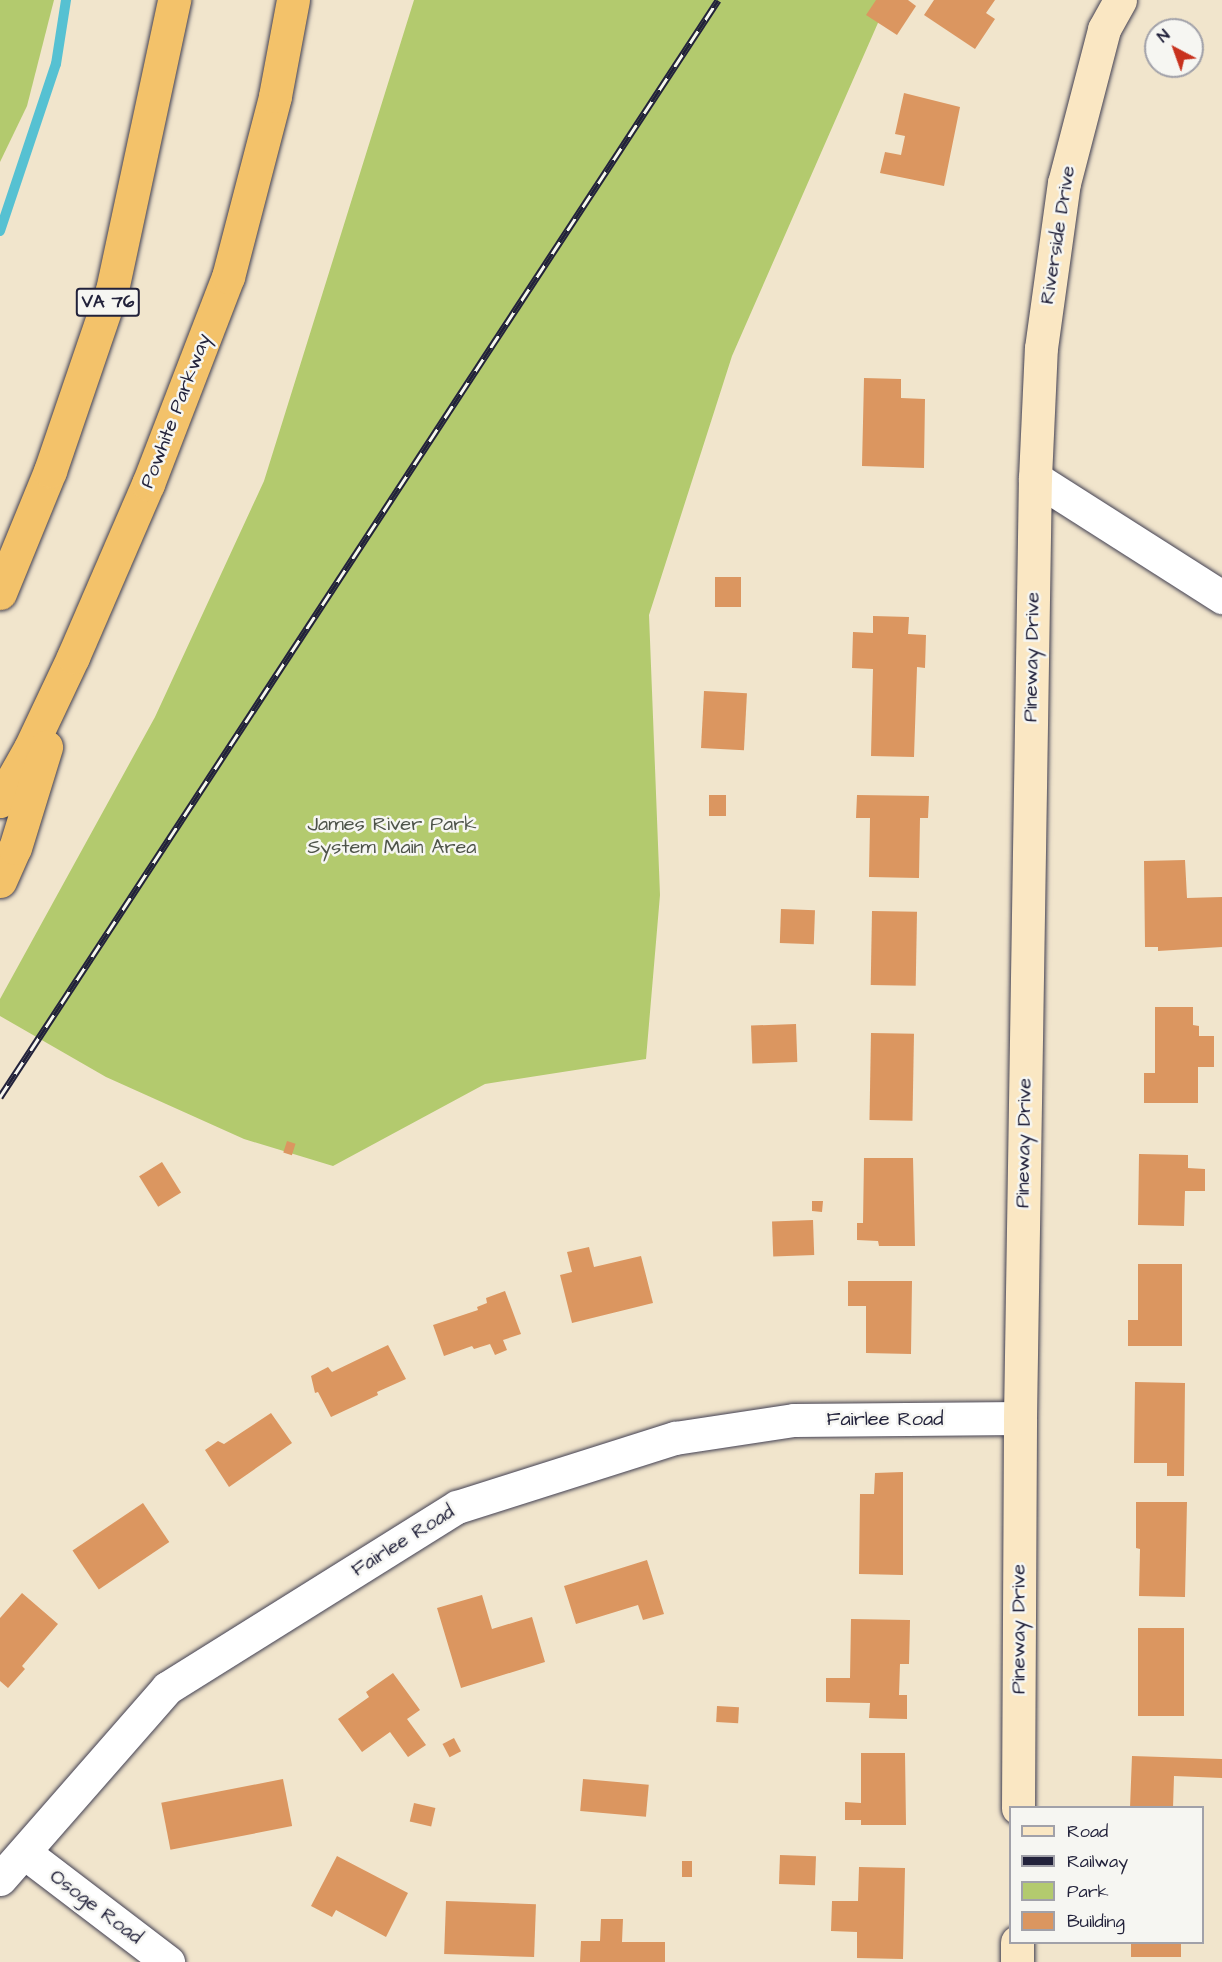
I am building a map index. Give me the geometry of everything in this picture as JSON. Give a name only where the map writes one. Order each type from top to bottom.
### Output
[{"type":"highway","name":"VA 76","points":[[0,593],[50,471],[112,290],[174,0]]},
{"type":"highway","name":"Powhite Parkway","points":[[0,801],[30,748],[73,657],[148,484],[228,278],[275,96],[293,0]]},
{"type":"highway","points":[[0,881],[15,848],[73,657]]},
{"type":"street","name":"Riverside Drive","points":[[1035,478],[1041,348],[1064,183],[1104,29],[1120,0]]},
{"type":"street","points":[[1035,478],[1222,597]]},
{"type":"street","name":"Pineway Drive","points":[[1018,1806],[1020,1418],[1035,478]]},
{"type":"street","name":"Fairlee Road","points":[[0,1879],[167,1688],[457,1507],[675,1438],[794,1420],[1020,1418]]},
{"type":"street","name":"Osoge Road","points":[[25,1853],[168,1962]]},
{"type":"street","points":[[1017,1944],[1017,1962]]},
{"type":"green space","points":[[0,0],[54,0],[27,106],[0,162]]},
{"type":"green space","name":"James River Park System Main Area","points":[[414,0],[888,0],[732,356],[649,615],[660,895],[646,1059],[485,1084],[333,1166],[244,1139],[106,1077],[0,1016],[0,999],[155,717],[264,481]]},
{"type":"building","points":[[876,0],[908,0],[916,6],[897,35],[866,15]]},
{"type":"building","points":[[934,0],[995,0],[986,13],[995,19],[975,49],[924,15]]},
{"type":"building","points":[[904,93],[960,107],[944,186],[880,173],[885,152],[901,155],[905,136],[895,134]]},
{"type":"building","points":[[864,378],[901,379],[901,398],[925,399],[924,468],[862,466]]},
{"type":"building","points":[[715,577],[741,577],[741,607],[715,607]]},
{"type":"building","points":[[873,616],[909,617],[908,634],[926,635],[925,668],[917,667],[914,757],[871,756],[873,669],[852,668],[853,632],[873,633]]},
{"type":"building","points":[[704,691],[747,693],[744,750],[701,748]]},
{"type":"building","points":[[709,795],[726,795],[726,816],[709,816]]},
{"type":"building","points":[[857,795],[929,796],[928,818],[920,818],[919,878],[869,877],[870,818],[856,818]]},
{"type":"building","points":[[1185,860],[1187,898],[1222,897],[1222,947],[1158,951],[1158,947],[1145,947],[1144,861]]},
{"type":"building","points":[[781,909],[815,910],[814,944],[780,943]]},
{"type":"building","points":[[872,911],[917,912],[916,986],[871,985]]},
{"type":"building","points":[[1155,1007],[1193,1007],[1193,1025],[1199,1026],[1199,1036],[1214,1036],[1214,1067],[1198,1067],[1198,1103],[1144,1103],[1144,1073],[1155,1073]]},
{"type":"building","points":[[796,1024],[797,1062],[752,1064],[751,1026]]},
{"type":"building","points":[[871,1033],[914,1034],[912,1121],[869,1120]]},
{"type":"building","points":[[287,1141],[296,1144],[292,1155],[283,1152]]},
{"type":"building","points":[[1139,1154],[1188,1155],[1188,1168],[1205,1169],[1205,1191],[1185,1191],[1184,1226],[1138,1225]]},
{"type":"building","points":[[864,1158],[913,1158],[915,1246],[879,1246],[878,1241],[857,1240],[857,1223],[863,1223]]},
{"type":"building","points":[[162,1162],[181,1193],[158,1207],[139,1176]]},
{"type":"building","points":[[812,1201],[823,1201],[822,1212],[812,1211]]},
{"type":"building","points":[[813,1220],[814,1255],[773,1256],[772,1221]]},
{"type":"building","points":[[589,1247],[594,1267],[641,1256],[653,1303],[572,1323],[560,1275],[572,1272],[567,1252]]},
{"type":"building","points":[[1138,1264],[1182,1264],[1182,1346],[1128,1346],[1128,1320],[1138,1320]]},
{"type":"building","points":[[848,1281],[912,1281],[911,1354],[866,1353],[866,1306],[848,1306]]},
{"type":"building","points":[[505,1291],[521,1334],[503,1340],[507,1350],[495,1355],[490,1344],[474,1349],[472,1346],[444,1356],[433,1325],[478,1310],[477,1307],[487,1303],[486,1298]]},
{"type":"building","points":[[388,1345],[406,1379],[331,1417],[318,1392],[315,1393],[311,1376],[328,1367],[332,1372]]},
{"type":"building","points":[[1135,1382],[1185,1383],[1184,1476],[1167,1476],[1167,1463],[1134,1463]]},
{"type":"building","points":[[271,1413],[292,1443],[229,1487],[205,1450],[218,1441],[224,1444]]},
{"type":"building","points":[[903,1472],[903,1575],[859,1574],[860,1494],[874,1494],[875,1473]]},
{"type":"building","points":[[1136,1502],[1187,1502],[1185,1597],[1139,1596],[1140,1549],[1136,1548]]},
{"type":"building","points":[[143,1503],[169,1542],[99,1589],[73,1551]]},
{"type":"building","points":[[647,1560],[664,1614],[643,1620],[638,1605],[576,1624],[564,1586]]},
{"type":"building","points":[[22,1593],[58,1624],[22,1666],[25,1669],[8,1688],[0,1681],[0,1618]]},
{"type":"building","points":[[482,1595],[492,1629],[532,1617],[545,1662],[461,1688],[437,1608]]},
{"type":"building","points":[[851,1619],[910,1620],[909,1664],[900,1664],[899,1695],[907,1695],[907,1719],[869,1718],[870,1703],[826,1702],[826,1678],[850,1678]]},
{"type":"building","points":[[1138,1628],[1184,1628],[1184,1716],[1138,1716]]},
{"type":"building","points":[[393,1673],[420,1710],[407,1719],[426,1745],[408,1757],[390,1732],[362,1752],[338,1719],[369,1697],[366,1692]]},
{"type":"building","points":[[717,1706],[739,1707],[738,1723],[716,1722]]},
{"type":"building","points":[[454,1738],[461,1751],[450,1757],[443,1744]]},
{"type":"building","points":[[861,1753],[905,1753],[906,1825],[861,1825],[861,1820],[845,1820],[845,1802],[861,1803]]},
{"type":"building","points":[[1132,1756],[1222,1759],[1222,1778],[1174,1776],[1173,1806],[1130,1806]]},
{"type":"building","points":[[283,1779],[292,1826],[170,1850],[161,1803]]},
{"type":"building","points":[[583,1779],[649,1785],[646,1817],[580,1811]]},
{"type":"building","points":[[414,1803],[435,1808],[431,1826],[410,1822]]},
{"type":"building","points":[[780,1855],[816,1856],[815,1885],[779,1884]]},
{"type":"building","points":[[337,1856],[408,1893],[386,1937],[336,1910],[332,1917],[311,1906]]},
{"type":"building","points":[[682,1861],[692,1861],[692,1877],[682,1877]]},
{"type":"building","points":[[859,1867],[905,1868],[903,1959],[857,1958],[857,1932],[831,1931],[832,1901],[858,1901]]},
{"type":"building","points":[[446,1901],[536,1904],[534,1957],[444,1954]]},
{"type":"building","points":[[601,1919],[623,1919],[622,1942],[665,1942],[665,1962],[580,1962],[581,1941],[600,1941]]},
{"type":"building","points":[[1131,1944],[1181,1944],[1181,1957],[1131,1957]]},
{"type":"waterway","points":[[0,231],[56,64],[66,0]]},
{"type":"railway","points":[[0,1097],[718,0]]}]
